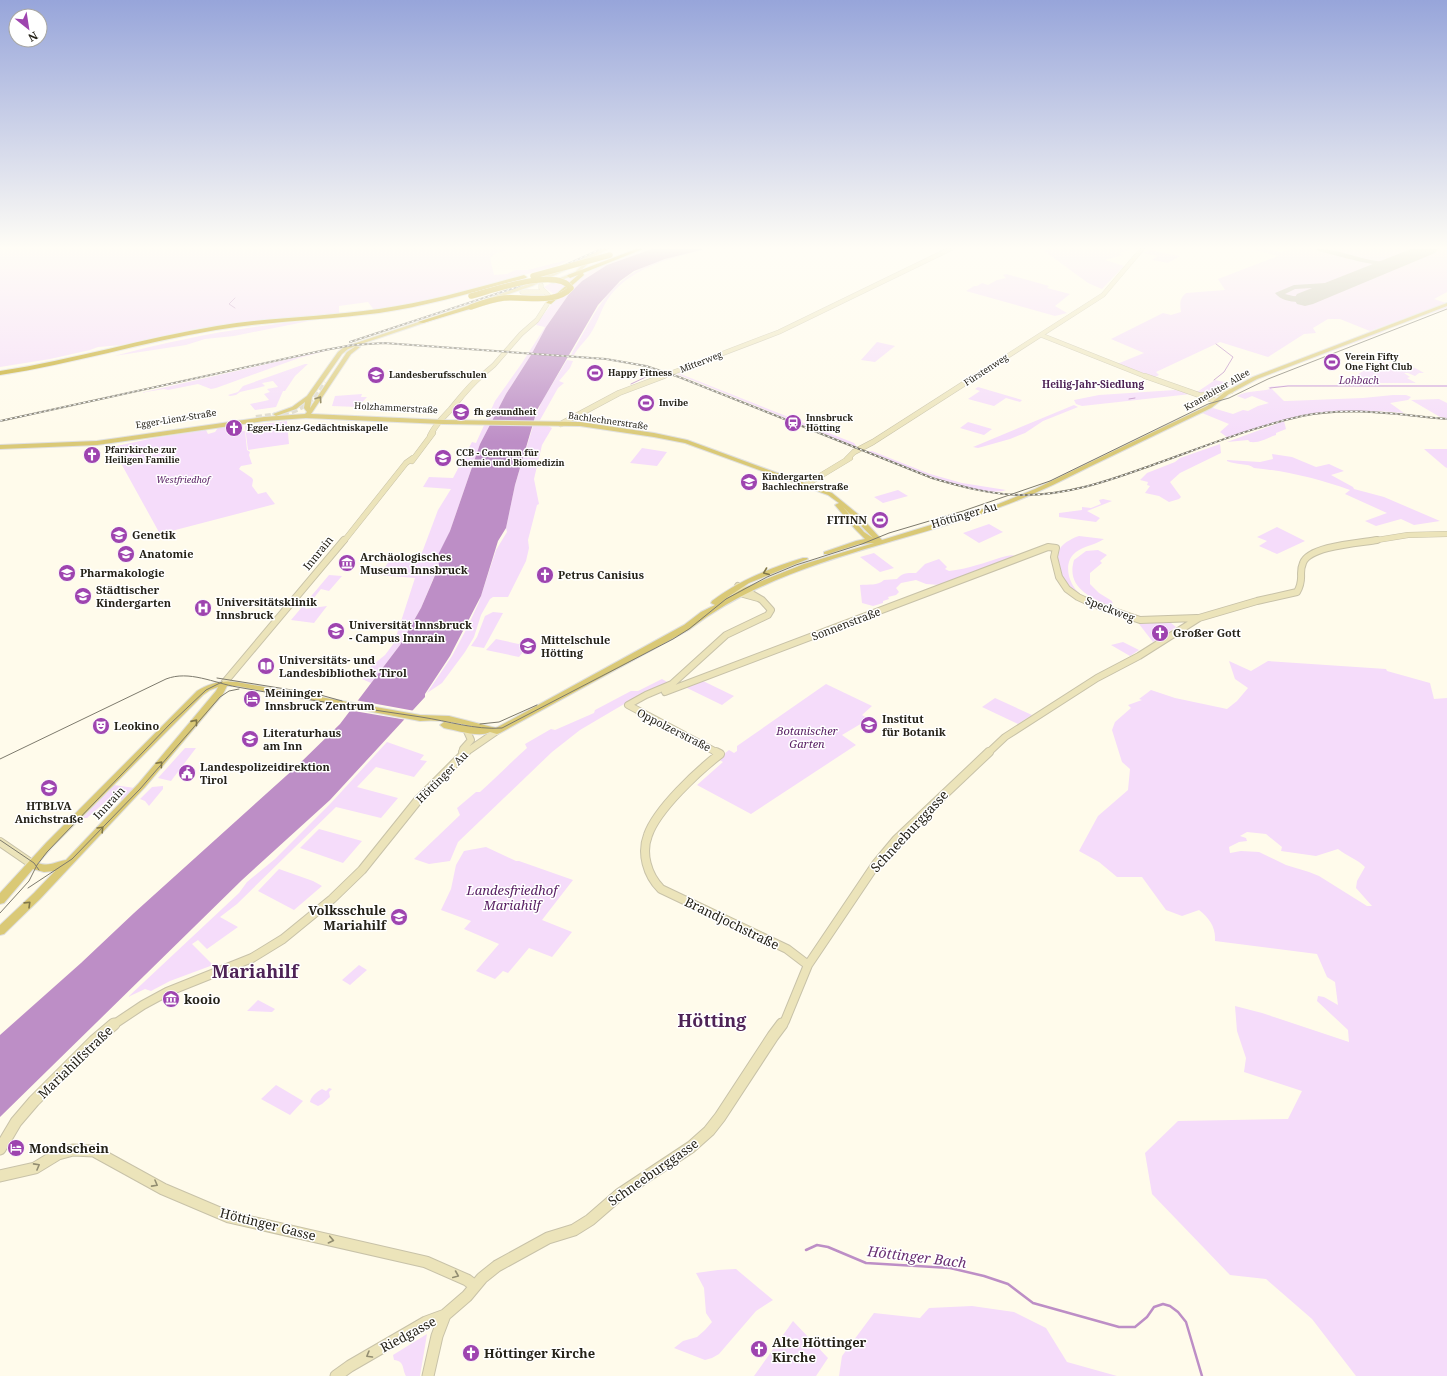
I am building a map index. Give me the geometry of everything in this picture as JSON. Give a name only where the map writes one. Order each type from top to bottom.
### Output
[{"type":"highway","points":[[0,373],[44,366],[201,330],[357,313]]},
{"type":"highway","points":[[0,373],[72,363],[224,329],[371,313]]},
{"type":"highway","points":[[421,322],[451,313]]},
{"type":"highway","points":[[0,373],[207,329],[249,323],[311,318]]},
{"type":"highway","points":[[0,380],[53,370],[140,347]]},
{"type":"main road","points":[[276,414],[294,408],[309,397],[338,356],[346,348],[447,313]]},
{"type":"main road","points":[[325,382],[347,351],[355,346],[457,313]]},
{"type":"main road","name":"Kranebitter Allee","points":[[1001,503],[1037,490],[1079,471],[1208,407],[1241,385],[1264,374],[1423,313]]},
{"type":"main road","points":[[308,414],[349,353],[355,348],[375,340]]},
{"type":"main road","points":[[308,414],[307,408],[309,397]]},
{"type":"main road","name":"Egger-Lienz-Straße","points":[[45,445],[105,439],[276,414],[308,414]]},
{"type":"main road","name":"Egger-Lienz-Straße","points":[[0,447],[78,445],[118,441],[308,414]]},
{"type":"main road","name":"Holzhammerstraße","points":[[308,414],[441,421],[544,423]]},
{"type":"main road","name":"Egger-Lienz-Straße","points":[[118,441],[256,418]]},
{"type":"main road","name":"Bachlechnerstraße","points":[[544,423],[565,424],[673,441],[830,494],[853,512],[875,540]]},
{"type":"main road","name":"Bachlechnerstraße","points":[[805,486],[834,502],[844,510],[856,527],[875,540]]},
{"type":"main road","name":"Höttinger Au","points":[[737,590],[747,590],[801,566],[875,540],[1001,503]]},
{"type":"main road","name":"Höttinger Au","points":[[497,731],[687,627],[704,614],[716,602],[774,570],[858,542],[875,540],[885,541],[998,506],[1001,503]]},
{"type":"main road","points":[[856,527],[859,538],[858,542]]},
{"type":"main road","points":[[224,683],[411,716],[425,721],[466,729],[497,731]]},
{"type":"main road","name":"Innrain","points":[[0,931],[37,896],[147,780],[220,692],[224,683]]},
{"type":"main road","name":"Innrain","points":[[0,900],[96,797],[192,701],[207,688],[224,683]]},
{"type":"main road","points":[[420,718],[429,717],[463,722],[497,731]]},
{"type":"main road","points":[[32,864],[39,868],[47,869],[59,867],[74,857]]},
{"type":"street","name":"Innrain","points":[[224,683],[276,623],[399,474],[413,461],[412,458],[467,388],[494,365],[542,313]]},
{"type":"street","name":"Mitterweg","points":[[565,424],[601,402],[636,386],[779,332],[818,313]]},
{"type":"street","name":"Fürstenweg","points":[[805,486],[847,459],[862,452],[873,442],[1075,313]]},
{"type":"street","points":[[1041,335],[1138,374],[1216,401]]},
{"type":"street","points":[[1199,396],[1214,395],[1233,390]]},
{"type":"street","name":"Schneeburggasse","points":[[475,1286],[482,1278],[497,1266],[548,1238],[574,1230],[590,1220],[620,1194],[691,1147],[709,1131],[720,1117],[773,1036],[785,1022],[808,965],[876,864],[896,840],[972,766],[1005,737],[1097,678],[1139,656],[1199,618],[1257,601],[1297,592],[1302,583],[1301,569],[1303,561],[1309,555],[1318,550],[1412,534],[1447,534]]},
{"type":"street","name":"Sonnenstraße","points":[[631,703],[653,697],[1045,547],[1056,548]]},
{"type":"street","name":"Speckweg","points":[[1056,548],[1054,557],[1059,577],[1067,589],[1093,604],[1140,620],[1199,618]]},
{"type":"street","points":[[737,590],[758,598]]},
{"type":"street","points":[[631,703],[674,683],[726,635],[766,616],[770,611],[770,607],[747,590]]},
{"type":"street","name":"Oppolzerstraße","points":[[631,703],[720,754],[689,783],[653,824],[648,835],[645,852],[646,862],[655,882]]},
{"type":"street","points":[[463,754],[463,749],[471,740],[466,729]]},
{"type":"street","name":"Höttinger Au","points":[[275,944],[300,926],[332,899],[362,870],[419,799],[463,754],[497,731]]},
{"type":"street","points":[[0,842],[32,864]]},
{"type":"street","name":"Brandjochstraße","points":[[655,882],[664,890],[787,949],[808,965]]},
{"type":"street","name":"Mariahilfstraße","points":[[0,1148],[16,1122],[34,1101],[94,1041],[116,1023],[163,994],[240,964],[275,944]]},
{"type":"street","name":"Höttinger Gasse","points":[[0,1176],[35,1168],[58,1154],[73,1150],[94,1151],[163,1189],[229,1217],[426,1262],[467,1280],[475,1286]]},
{"type":"street","name":"Riedgasse","points":[[336,1376],[350,1366],[426,1322],[445,1315],[467,1296],[475,1286]]},
{"type":"street","points":[[428,1376],[437,1336],[445,1315]]},
{"type":"green space","points":[[0,313],[339,313],[199,328],[122,345],[98,347],[50,359],[0,367]]},
{"type":"green space","points":[[544,313],[556,313],[506,394],[480,444],[450,531],[439,555],[439,565],[421,608],[400,645],[371,683],[362,679],[369,668],[385,655],[394,643],[415,578],[379,575],[393,556],[420,558],[438,510],[451,489],[423,487],[429,477],[453,478],[472,442],[476,443],[495,401],[545,327],[536,325]]},
{"type":"green space","points":[[595,313],[601,313],[590,334],[574,355],[571,355]]},
{"type":"green space","points":[[1045,313],[1066,313],[1055,316]]},
{"type":"green space","points":[[1163,313],[1171,315],[1177,313],[1418,313],[1370,331],[1340,319],[1328,319],[1313,328],[1316,333],[1304,334],[1268,357],[1220,342],[1156,372],[1159,375],[1153,378],[1117,364],[1144,353],[1111,339]]},
{"type":"green space","points":[[1426,313],[1432,313],[1392,327],[1381,333],[1268,375]]},
{"type":"green space","points":[[314,320],[234,336],[205,339],[186,345],[114,356],[213,334]]},
{"type":"green space","points":[[877,342],[895,346],[875,362],[861,360]]},
{"type":"green space","points":[[337,348],[299,358],[216,388],[211,389],[198,384],[168,390],[164,389],[140,393]]},
{"type":"green space","points":[[567,360],[573,361],[570,368],[559,381],[564,383],[558,388],[540,420],[534,420],[542,401]]},
{"type":"green space","points":[[1382,361],[1386,364],[1405,364],[1424,373],[1419,373],[1415,376],[1404,373],[1410,377],[1407,378],[1416,383],[1368,383],[1358,374]]},
{"type":"green space","points":[[308,364],[295,376],[285,391],[283,391],[276,407],[255,410],[250,404],[269,400],[264,394],[270,392],[267,389],[278,387],[273,381],[262,383],[265,386],[240,392],[236,395],[228,395],[238,392],[243,386]]},
{"type":"green space","points":[[678,373],[854,443],[857,447],[677,374]]},
{"type":"green space","points":[[1215,380],[1239,385],[1224,384],[1211,392],[1197,392]]},
{"type":"green space","points":[[1291,385],[1447,385],[1447,387],[1288,386],[1271,388],[1284,401],[1363,398],[1393,395],[1406,395],[1411,397],[1408,400],[1390,403],[1404,413],[1344,411],[1310,414],[1280,421],[1228,438],[1220,432],[1229,424],[1202,413],[1213,408],[1233,414],[1243,410],[1248,411],[1269,403],[1252,396],[1245,399],[1237,396],[1245,393],[1270,389],[1268,387]]},
{"type":"green space","points":[[978,387],[1022,400],[1020,402],[1006,398],[994,406],[968,399],[980,391],[975,389]]},
{"type":"green space","points":[[1175,390],[1191,394],[1082,406],[1076,404],[1074,400],[1099,395]]},
{"type":"green space","points":[[362,394],[361,397],[367,397],[358,407],[332,406],[335,396]]},
{"type":"green space","points":[[1439,399],[1447,403],[1447,418],[1440,417],[1411,400]]},
{"type":"green space","points":[[1074,405],[1078,407],[1043,421],[1025,433],[978,448],[973,447]]},
{"type":"green space","points":[[287,421],[289,444],[248,450],[245,426]]},
{"type":"green space","points":[[1284,421],[1286,429],[1263,440],[1257,442],[1250,442],[1248,440],[1227,442]]},
{"type":"green space","points":[[968,422],[992,429],[984,435],[960,428]]},
{"type":"green space","name":"Westfriedhof","points":[[240,425],[240,431],[245,431],[247,450],[250,452],[249,455],[252,464],[241,466],[239,469],[252,478],[252,486],[258,494],[266,492],[275,504],[160,534],[112,447],[154,438],[206,430],[208,434],[215,432],[218,428]]},
{"type":"green space","points":[[533,426],[548,426],[552,428],[542,445],[534,479],[539,504],[537,505],[528,540],[529,548],[526,561],[508,597],[493,597],[490,599],[481,615],[474,637],[465,652],[442,683],[427,693],[452,656],[467,628],[479,602],[496,550],[507,532],[506,528],[515,485]]},
{"type":"green space","points":[[1220,444],[1221,453],[1180,473],[1170,482],[1181,497],[1179,499],[1169,502],[1159,496],[1145,493],[1150,486],[1147,485],[1148,482],[1140,480],[1147,473],[1175,462],[1180,458]]},
{"type":"green space","points":[[642,448],[667,452],[657,466],[630,463]]},
{"type":"green space","points":[[1424,449],[1447,449],[1447,468],[1445,467]]},
{"type":"green space","points":[[867,451],[872,451],[930,474],[962,483],[1006,490],[993,492],[957,485],[916,471]]},
{"type":"green space","points":[[1272,454],[1292,457],[1316,467],[1329,464],[1344,471],[1331,475],[1354,489],[1384,497],[1440,521],[1414,525],[1401,519],[1376,526],[1365,521],[1387,513],[1345,494],[1350,490],[1303,476],[1254,468],[1249,465],[1227,461],[1260,462],[1273,459]]},
{"type":"green space","points":[[898,490],[908,496],[883,503],[874,497]]},
{"type":"green space","points":[[1103,499],[1112,501],[1087,511],[1100,518],[1096,522],[1059,517],[1059,513],[1082,510],[1082,507],[1091,508],[1101,504],[1099,500]]},
{"type":"green space","points":[[989,524],[1003,532],[979,543],[963,533]]},
{"type":"green space","points":[[1277,527],[1305,541],[1277,554],[1259,546],[1267,541],[1257,537]]},
{"type":"green space","points":[[1079,536],[1104,539],[1076,552],[1069,561],[1068,566],[1069,577],[1074,587],[1080,594],[1093,602],[1071,590],[1062,576],[1058,563],[1061,547],[1069,540]]},
{"type":"green space","points":[[1098,550],[1107,555],[1100,561],[1102,563],[1090,573],[1090,584],[1099,593],[1112,601],[1113,605],[1110,606],[1087,595],[1076,584],[1073,577],[1072,569],[1074,560],[1086,551]]},
{"type":"green space","points":[[874,553],[894,568],[880,572],[860,557]]},
{"type":"green space","points":[[1014,555],[1010,558],[940,585],[926,584],[916,580],[901,583],[896,588],[899,592],[896,595],[888,597],[889,599],[883,601],[883,603],[873,606],[862,603],[860,585],[876,584],[884,580],[897,579],[906,573],[916,573],[925,564],[939,559],[947,567],[945,569],[949,571],[967,568]]},
{"type":"green space","points":[[329,575],[342,576],[329,591],[321,589],[305,609],[327,606],[314,623],[291,620]]},
{"type":"green space","points":[[493,612],[503,613],[484,648],[471,646],[477,637],[485,616]]},
{"type":"green space","points":[[1171,623],[1176,627],[1153,642],[1139,624]]},
{"type":"green space","points":[[496,639],[528,646],[519,657],[486,650]]},
{"type":"green space","points":[[1123,642],[1139,650],[1130,656],[1111,645]]},
{"type":"green space","points":[[1229,661],[1251,671],[1268,661],[1386,669],[1387,671],[1430,683],[1434,699],[1447,698],[1447,1376],[1356,1376],[1312,1319],[1266,1279],[1230,1275],[1152,1194],[1145,1153],[1178,1121],[1288,1119],[1302,1091],[1244,1072],[1246,1058],[1237,1031],[1235,1006],[1262,1013],[1349,1042],[1348,1030],[1317,1001],[1318,996],[1324,997],[1338,1005],[1335,982],[1327,977],[1317,954],[1215,941],[1211,923],[1199,910],[1182,916],[1166,910],[1142,877],[1117,877],[1099,862],[1079,851],[1098,816],[1128,790],[1130,769],[1122,762],[1112,730],[1115,722],[1131,708],[1128,705],[1142,700],[1139,699],[1151,690],[1175,698],[1227,709],[1237,701],[1248,688],[1235,679]],"holes":[[[1247,832],[1266,834],[1282,847],[1281,851],[1316,856],[1338,849],[1359,862],[1365,867],[1357,881],[1356,888],[1372,906],[1367,906],[1319,876],[1286,865],[1259,852],[1241,851],[1230,853],[1229,847],[1239,842],[1247,841],[1246,838],[1240,836]]]},
{"type":"green space","points":[[662,679],[669,683],[636,697],[580,730],[552,752],[458,842],[450,861],[429,864],[414,859],[460,815],[457,808],[476,792],[480,792],[492,781],[527,748],[525,744],[551,729],[555,730],[594,713],[595,710],[631,691],[638,691]]},
{"type":"green space","points":[[703,681],[734,696],[722,705],[685,687]]},
{"type":"green space","name":"Botanischer Garten","points":[[826,684],[872,706],[862,715],[869,719],[842,735],[856,745],[751,814],[697,785],[723,762],[718,759],[729,750],[734,753],[737,751],[737,746]]},
{"type":"green space","points":[[995,698],[1032,715],[1018,724],[982,707]]},
{"type":"green space","points":[[387,742],[424,755],[420,760],[427,761],[414,777],[376,767],[357,787],[398,798],[381,818],[336,807],[237,904],[220,917],[238,927],[207,949],[198,940],[192,944],[213,965],[170,981],[151,991],[145,989],[128,997],[239,893],[247,882],[275,859],[331,803]]},
{"type":"green space","points":[[185,748],[196,748],[171,781],[158,778]]},
{"type":"green space","points":[[114,785],[135,788],[121,803],[121,797],[112,796],[87,818],[82,818]]},
{"type":"green space","points":[[163,786],[163,789],[149,806],[145,801],[140,799],[152,787]]},
{"type":"green space","points":[[319,829],[362,841],[343,863],[300,848]]},
{"type":"green space","name":"Landesfriedhof Mariahilf","points":[[486,847],[516,861],[573,880],[542,920],[572,932],[552,957],[529,948],[508,973],[503,971],[495,979],[476,971],[499,944],[464,929],[471,921],[441,910],[451,889],[456,865],[464,851]]},
{"type":"green space","points":[[279,869],[313,881],[322,886],[294,910],[258,891]]},
{"type":"green space","points":[[359,965],[367,970],[350,985],[342,980]]},
{"type":"green space","points":[[258,1000],[275,1009],[272,1012],[247,1011]]},
{"type":"green space","points":[[276,1085],[303,1101],[290,1115],[261,1099]]},
{"type":"green space","points":[[329,1088],[332,1089],[329,1092],[330,1097],[322,1104],[318,1106],[310,1102],[313,1096],[319,1091],[322,1089],[326,1091]]},
{"type":"green space","points":[[736,1269],[773,1300],[756,1311],[719,1354],[712,1358],[705,1360],[674,1348],[683,1341],[697,1337],[712,1322],[706,1313],[704,1288],[696,1273]]},
{"type":"green space","points":[[972,1306],[1014,1312],[1046,1328],[1067,1362],[1117,1376],[839,1376],[842,1356],[874,1313],[920,1318],[929,1308]]},
{"type":"green space","points":[[793,1321],[828,1358],[816,1376],[754,1376]]},
{"type":"green space","points":[[427,1334],[420,1376],[406,1376],[402,1364],[394,1360],[393,1355]]},
{"type":"shaded area","points":[[556,313],[593,313],[537,410],[515,485],[506,528],[498,541],[481,596],[450,656],[425,694],[425,697],[330,800],[242,880],[0,1117],[0,1035],[296,767],[340,724],[400,645],[421,608],[439,566],[438,555],[450,531],[480,444],[506,394],[531,355],[546,327]]},
{"type":"pier","points":[[355,700],[415,711],[407,720],[348,710]]},
{"type":"waterway","points":[[1214,380],[1224,372],[1233,357],[1216,344]]},
{"type":"waterway","points":[[631,384],[650,375]]},
{"type":"waterway","name":"Lohbach","points":[[1270,388],[1288,386],[1447,386]]},
{"type":"waterway","name":"Lohbach","points":[[1129,399],[1135,398]]},
{"type":"waterway","name":"Höttinger Bach","points":[[806,1250],[817,1245],[828,1247],[866,1263],[950,1268],[984,1276],[1008,1284],[1033,1303],[1119,1327],[1135,1327],[1147,1317],[1154,1307],[1163,1304],[1170,1306],[1178,1312],[1186,1322],[1202,1376]]},
{"type":"tunnel","points":[[256,418],[287,413],[303,406],[325,382]]},
{"type":"tram line","points":[[220,683],[260,691],[482,728],[502,728],[673,639],[689,629],[726,599],[767,577],[796,565],[862,544],[889,533],[963,511],[1050,481],[1208,404],[1229,398],[1268,379],[1436,313]]},
{"type":"tram line","points":[[0,759],[166,679],[184,676],[202,678],[220,683]]},
{"type":"tram line","points":[[217,678],[317,694],[342,701]]},
{"type":"tram line","points":[[36,866],[47,852],[170,724],[206,690],[220,683]]},
{"type":"tram line","points":[[28,888],[72,859],[140,789],[220,697],[229,691],[239,689]]},
{"type":"tram line","points":[[480,724],[499,722],[537,705]]},
{"type":"tram line","points":[[0,840],[34,863],[36,866]]},
{"type":"tram line","points":[[0,913],[29,881],[36,866]]},
{"type":"tram line","points":[[36,866],[39,870]]},
{"type":"railway","points":[[350,342],[437,313]]},
{"type":"railway","points":[[0,421],[325,350],[353,345],[384,343],[606,359],[646,366],[679,377],[932,478],[978,490],[1012,495],[1055,493],[1100,483],[1242,433],[1302,416],[1320,413],[1374,412],[1447,419]]},
{"type":"place","name":"Verein Fifty One Fight Club","points":[[1332,362]]},
{"type":"place","name":"Happy Fitness","points":[[595,373]]},
{"type":"place","name":"Landesberufsschulen","points":[[376,375]]},
{"type":"place","name":"Invibe","points":[[646,403]]},
{"type":"place","name":"fh gesundheit","points":[[461,412]]},
{"type":"place","name":"Innsbruck Hötting","points":[[793,423]]},
{"type":"place","name":"Egger-Lienz-Gedächtniskapelle","points":[[234,428]]},
{"type":"place","name":"Pfarrkirche zur Heiligen Familie","points":[[92,455]]},
{"type":"place","name":"CCB - Centrum für Chemie und Biomedizin","points":[[443,458]]},
{"type":"place","name":"Kindergarten Bachlechnerstraße","points":[[749,482]]},
{"type":"place","name":"FITINN","points":[[880,520]]},
{"type":"place","name":"Genetik","points":[[119,535]]},
{"type":"place","name":"Anatomie","points":[[126,554]]},
{"type":"place","name":"Archäologisches Museum Innsbruck","points":[[347,563]]},
{"type":"place","name":"Pharmakologie","points":[[67,573]]},
{"type":"place","name":"Petrus Canisius","points":[[545,575]]},
{"type":"place","name":"Städtischer Kindergarten","points":[[83,596]]},
{"type":"place","name":"Universitätsklinik Innsbruck","points":[[203,608]]},
{"type":"place","name":"Universität Innsbruck - Campus Innrain","points":[[336,631]]},
{"type":"place","name":"Großer Gott","points":[[1160,633]]},
{"type":"place","name":"Mittelschule Hötting","points":[[528,646]]},
{"type":"place","name":"Universitäts- und Landesbibliothek Tirol","points":[[266,666]]},
{"type":"place","name":"Meininger Innsbruck Zentrum","points":[[252,699]]},
{"type":"place","name":"Institut für Botanik","points":[[869,725]]},
{"type":"place","name":"Leokino","points":[[101,726]]},
{"type":"place","name":"Literaturhaus am Inn","points":[[250,739]]},
{"type":"place","name":"Landespolizeidirektion Tirol","points":[[187,773]]},
{"type":"place","name":"HTBLVA Anichstraße","points":[[49,788]]},
{"type":"place","name":"Volksschule Mariahilf","points":[[399,917]]},
{"type":"place","name":"kooio","points":[[171,999]]},
{"type":"place","name":"Mondschein","points":[[16,1148]]},
{"type":"place","name":"Alte Höttinger Kirche","points":[[759,1349]]},
{"type":"place","name":"Höttinger Kirche","points":[[471,1353]]},
{"type":"district","name":"Heilig-Jahr-Siedlung","points":[[1093,384]]},
{"type":"district","name":"Mariahilf","points":[[255,972]]},
{"type":"district","name":"Hötting","points":[[712,1021]]}]
